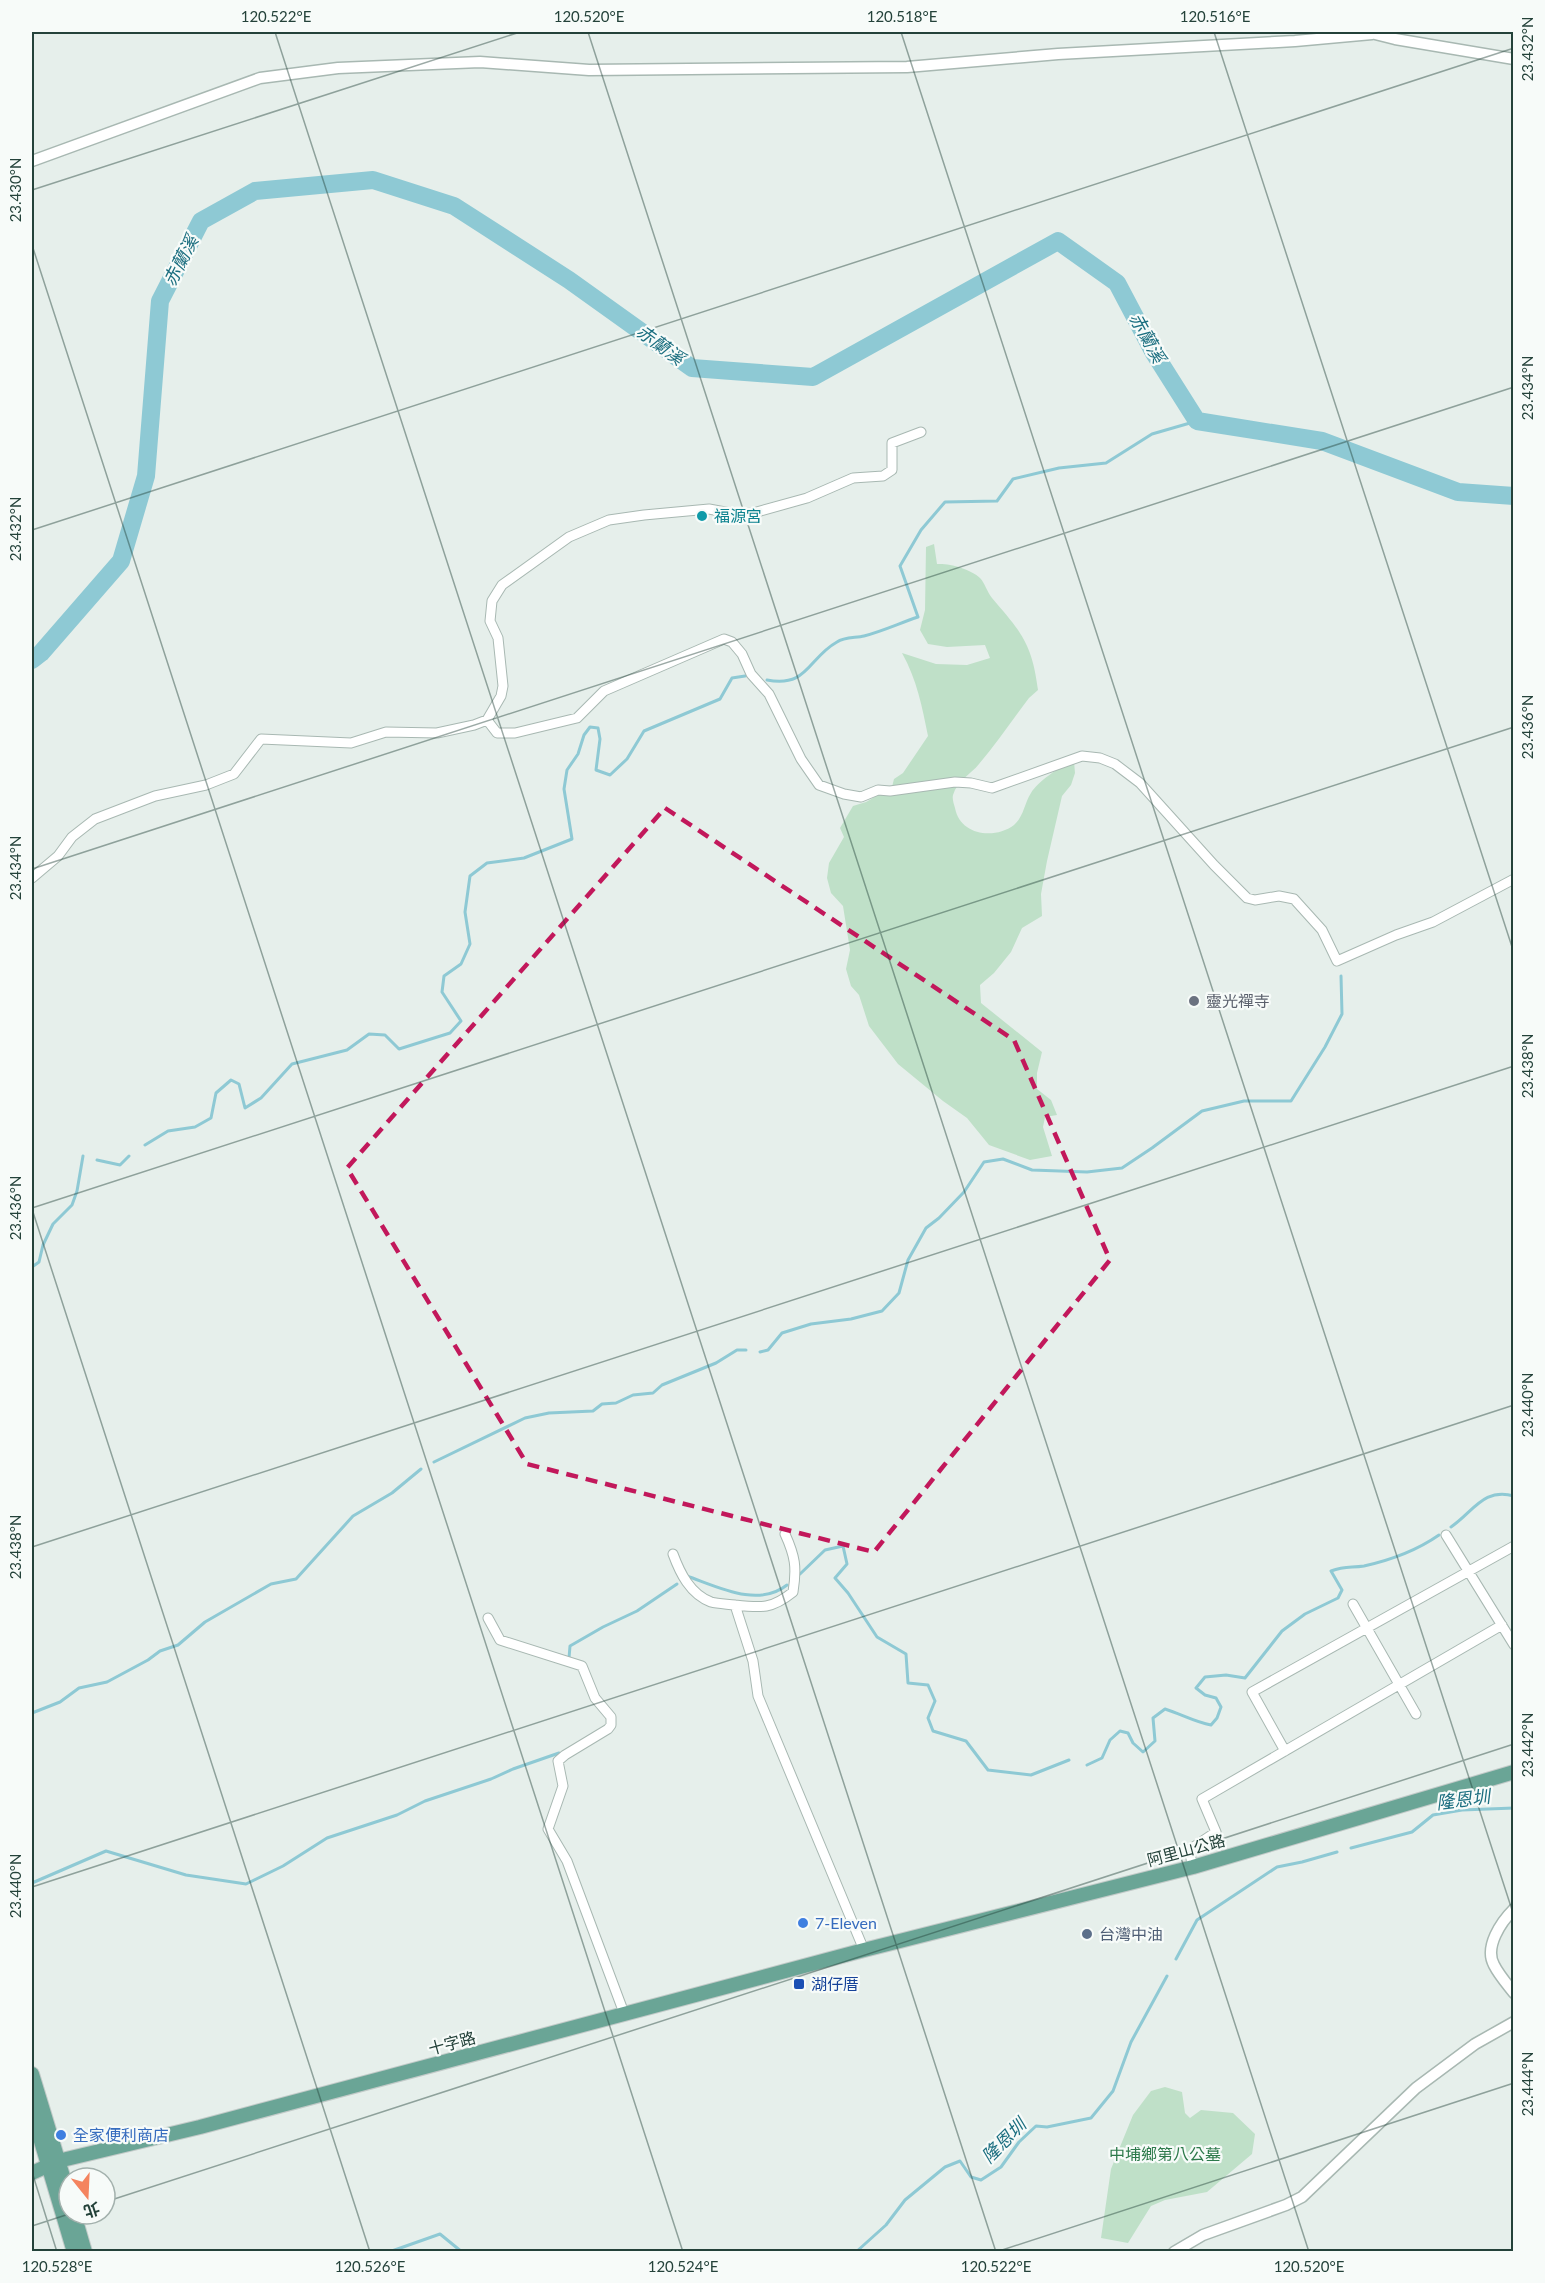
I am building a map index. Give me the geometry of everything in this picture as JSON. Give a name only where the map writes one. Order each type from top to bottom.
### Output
[{"type":"main road","name":"阿里山公路","points":[[864,1950],[1193,1867],[1514,1772]]},
{"type":"main road","name":"十字路","points":[[32,2173],[53,2163],[259,2112],[864,1950]]},
{"type":"main road","points":[[32,2074],[74,2252]]},
{"type":"main road","points":[[32,2111],[57,2171]]},
{"type":"main road","name":"十字路","points":[[32,2163],[53,2163]]},
{"type":"main road","points":[[77,2226],[85,2252]]},
{"type":"street","points":[[32,161],[260,78],[338,68],[480,62],[589,70],[907,67],[1058,54],[1295,41],[1369,33],[1514,60]]},
{"type":"street","points":[[32,878],[58,856],[72,837],[95,819],[155,796],[206,785],[234,774],[261,739],[351,743],[386,732],[437,733],[487,720],[501,696],[503,686],[498,638],[490,621],[492,602],[502,585],[569,537],[609,520],[632,517],[709,509],[735,514],[753,513],[807,498],[853,478],[883,476],[892,470],[892,443],[921,432]]},
{"type":"street","points":[[487,720],[497,733],[515,733],[577,718],[604,691],[724,639],[732,642],[742,654],[751,674],[769,694],[801,759],[819,785],[861,797],[878,790],[890,791],[943,783],[971,783],[992,788],[1082,756],[1100,758],[1115,764],[1140,783],[1247,898],[1255,900],[1279,896],[1294,899],[1322,930],[1336,962],[1396,935],[1433,922],[1514,879]]},
{"type":"street","points":[[672,1554],[681,1577],[710,1602],[763,1608],[779,1603],[793,1592],[796,1576],[795,1555],[785,1534]]},
{"type":"street","points":[[1446,1535],[1514,1645]]},
{"type":"street","points":[[1286,1751],[1251,1692],[1514,1546]]},
{"type":"street","points":[[1353,1604],[1416,1714]]},
{"type":"street","points":[[735,1605],[753,1660],[758,1696],[864,1950]]},
{"type":"street","points":[[488,1618],[500,1640],[582,1666],[595,1698],[610,1717],[611,1725],[608,1729],[558,1761],[563,1786],[548,1829],[567,1861],[624,2013]]},
{"type":"street","points":[[1193,1867],[1189,1850],[1216,1832],[1202,1799],[1502,1625]]},
{"type":"street","points":[[1514,1909],[1496,1933],[1491,1953],[1493,1964],[1514,1993]]},
{"type":"street","points":[[1174,2252],[1203,2235],[1287,2205],[1302,2197],[1416,2088],[1475,2044],[1514,2022]]},
{"type":"highlighted area","points":[[665,808],[1014,1040],[1110,1260],[874,1552],[527,1464],[347,1168]]},
{"type":"green space","points":[[934,544],[937,564],[960,567],[976,575],[1011,620],[1028,649],[1038,690],[1029,698],[979,764],[955,790],[953,798],[958,817],[971,829],[979,832],[1006,830],[1017,821],[1031,793],[1039,784],[1057,770],[1074,761],[1075,773],[1071,785],[1062,796],[1047,861],[1041,894],[1042,916],[1022,928],[1011,952],[994,973],[980,985],[981,1003],[1042,1052],[1037,1073],[1037,1089],[1051,1100],[1057,1115],[1045,1117],[1043,1127],[1052,1156],[1030,1160],[989,1145],[967,1118],[898,1064],[869,1026],[859,995],[851,986],[846,969],[850,950],[843,906],[831,893],[827,878],[829,863],[844,837],[840,828],[853,806],[866,802],[892,787],[894,779],[903,773],[928,736],[915,683],[902,653],[936,664],[967,665],[990,658],[985,645],[947,647],[928,644],[920,630],[925,610],[926,547]]},
{"type":"green space","name":"中埔鄉第八公墓","points":[[1165,2087],[1182,2092],[1185,2113],[1190,2118],[1201,2110],[1233,2113],[1255,2134],[1252,2154],[1207,2192],[1165,2200],[1151,2206],[1128,2243],[1101,2238],[1111,2169],[1133,2115],[1151,2091]]},
{"type":"waterway","name":"赤蘭溪","points":[[32,660],[41,653],[121,561],[146,476],[160,301],[201,221],[255,191],[373,180],[454,206],[569,280],[692,368],[813,377],[1058,241],[1117,283],[1154,353],[1197,421],[1322,441],[1458,492],[1514,496]]},
{"type":"waterway","points":[[767,680],[791,680],[800,676],[827,649],[840,640],[861,637],[918,617],[900,566],[921,530],[945,502],[997,501],[1013,479],[1059,468],[1106,463],[1152,434],[1197,421]]},
{"type":"waterway","points":[[145,1145],[168,1131],[195,1127],[211,1118],[216,1093],[231,1080],[239,1084],[245,1108],[261,1098],[292,1064],[347,1050],[369,1034],[385,1035],[399,1049],[450,1033],[461,1021],[442,992],[444,976],[461,964],[470,944],[465,912],[470,876],[487,863],[524,858],[572,839],[564,789],[567,770],[578,754],[584,735],[590,727],[598,728],[600,739],[596,770],[610,775],[627,759],[644,731],[720,699],[732,678],[745,676]]},
{"type":"waterway","points":[[760,1352],[768,1350],[782,1333],[811,1324],[851,1319],[882,1311],[899,1293],[908,1260],[926,1228],[964,1192],[984,1162],[1003,1159],[1032,1170],[1087,1172],[1122,1168],[1202,1111],[1244,1101],[1291,1101],[1325,1047],[1342,1014],[1341,976]]},
{"type":"waterway","points":[[32,1267],[39,1262],[43,1245],[53,1224],[72,1205],[77,1191],[83,1156]]},
{"type":"waterway","points":[[97,1160],[120,1165],[129,1156]]},
{"type":"waterway","points":[[434,1462],[525,1418],[549,1413],[593,1411],[602,1404],[616,1403],[633,1395],[653,1393],[662,1385],[716,1363],[737,1350],[746,1350]]},
{"type":"waterway","points":[[32,1713],[60,1702],[79,1688],[107,1682],[160,1651],[178,1645],[205,1622],[271,1584],[296,1579],[353,1516],[392,1493],[421,1469]]},
{"type":"waterway","points":[[1451,1527],[1487,1498],[1504,1494],[1514,1496]]},
{"type":"waterway","points":[[1087,1765],[1102,1758],[1110,1740],[1120,1731],[1128,1733],[1133,1743],[1143,1752],[1155,1741],[1153,1718],[1165,1709],[1211,1725],[1217,1718],[1221,1707],[1216,1698],[1205,1695],[1196,1688],[1205,1677],[1226,1675],[1245,1678],[1282,1631],[1305,1614],[1338,1598],[1342,1590],[1331,1571],[1394,1558],[1439,1535]]},
{"type":"waterway","points":[[800,1574],[825,1550],[843,1546],[847,1564],[835,1578],[848,1593],[877,1637],[906,1654],[908,1683],[928,1685],[935,1701],[928,1718],[933,1731],[966,1741],[988,1770],[1031,1775],[1069,1760]]},
{"type":"waterway","points":[[687,1576],[725,1590],[751,1595],[776,1592],[787,1585]]},
{"type":"waterway","points":[[569,1658],[570,1646],[637,1611],[677,1584]]},
{"type":"waterway","points":[[32,1883],[106,1851],[186,1875],[246,1884],[283,1866],[327,1838],[397,1815],[425,1801],[559,1753]]},
{"type":"waterway","name":"隆恩圳","points":[[1351,1848],[1412,1832],[1433,1815],[1462,1810],[1514,1808]]},
{"type":"waterway","name":"隆恩圳","points":[[1176,1959],[1197,1920],[1277,1867],[1337,1852]]},
{"type":"waterway","name":"隆恩圳","points":[[856,2252],[886,2225],[905,2200],[945,2167],[960,2161],[971,2177],[981,2180],[1001,2167],[1019,2142],[1036,2126],[1047,2127],[1091,2118],[1113,2091],[1131,2042],[1167,1976]]},
{"type":"waterway","name":"隆恩圳","points":[[389,2252],[440,2234],[462,2252]]},
{"type":"waterway","name":"隆恩圳","points":[[513,2252],[529,2252]]},
{"type":"place","name":"福源宮","points":[[702,516]]},
{"type":"place","name":"靈光禪寺","points":[[1194,1001]]},
{"type":"place","name":"7-Eleven","points":[[803,1923]]},
{"type":"place","name":"台灣中油","points":[[1087,1934]]},
{"type":"place","name":"湖仔厝","points":[[799,1984]]},
{"type":"place","name":"全家便利商店","points":[[61,2135]]}]
